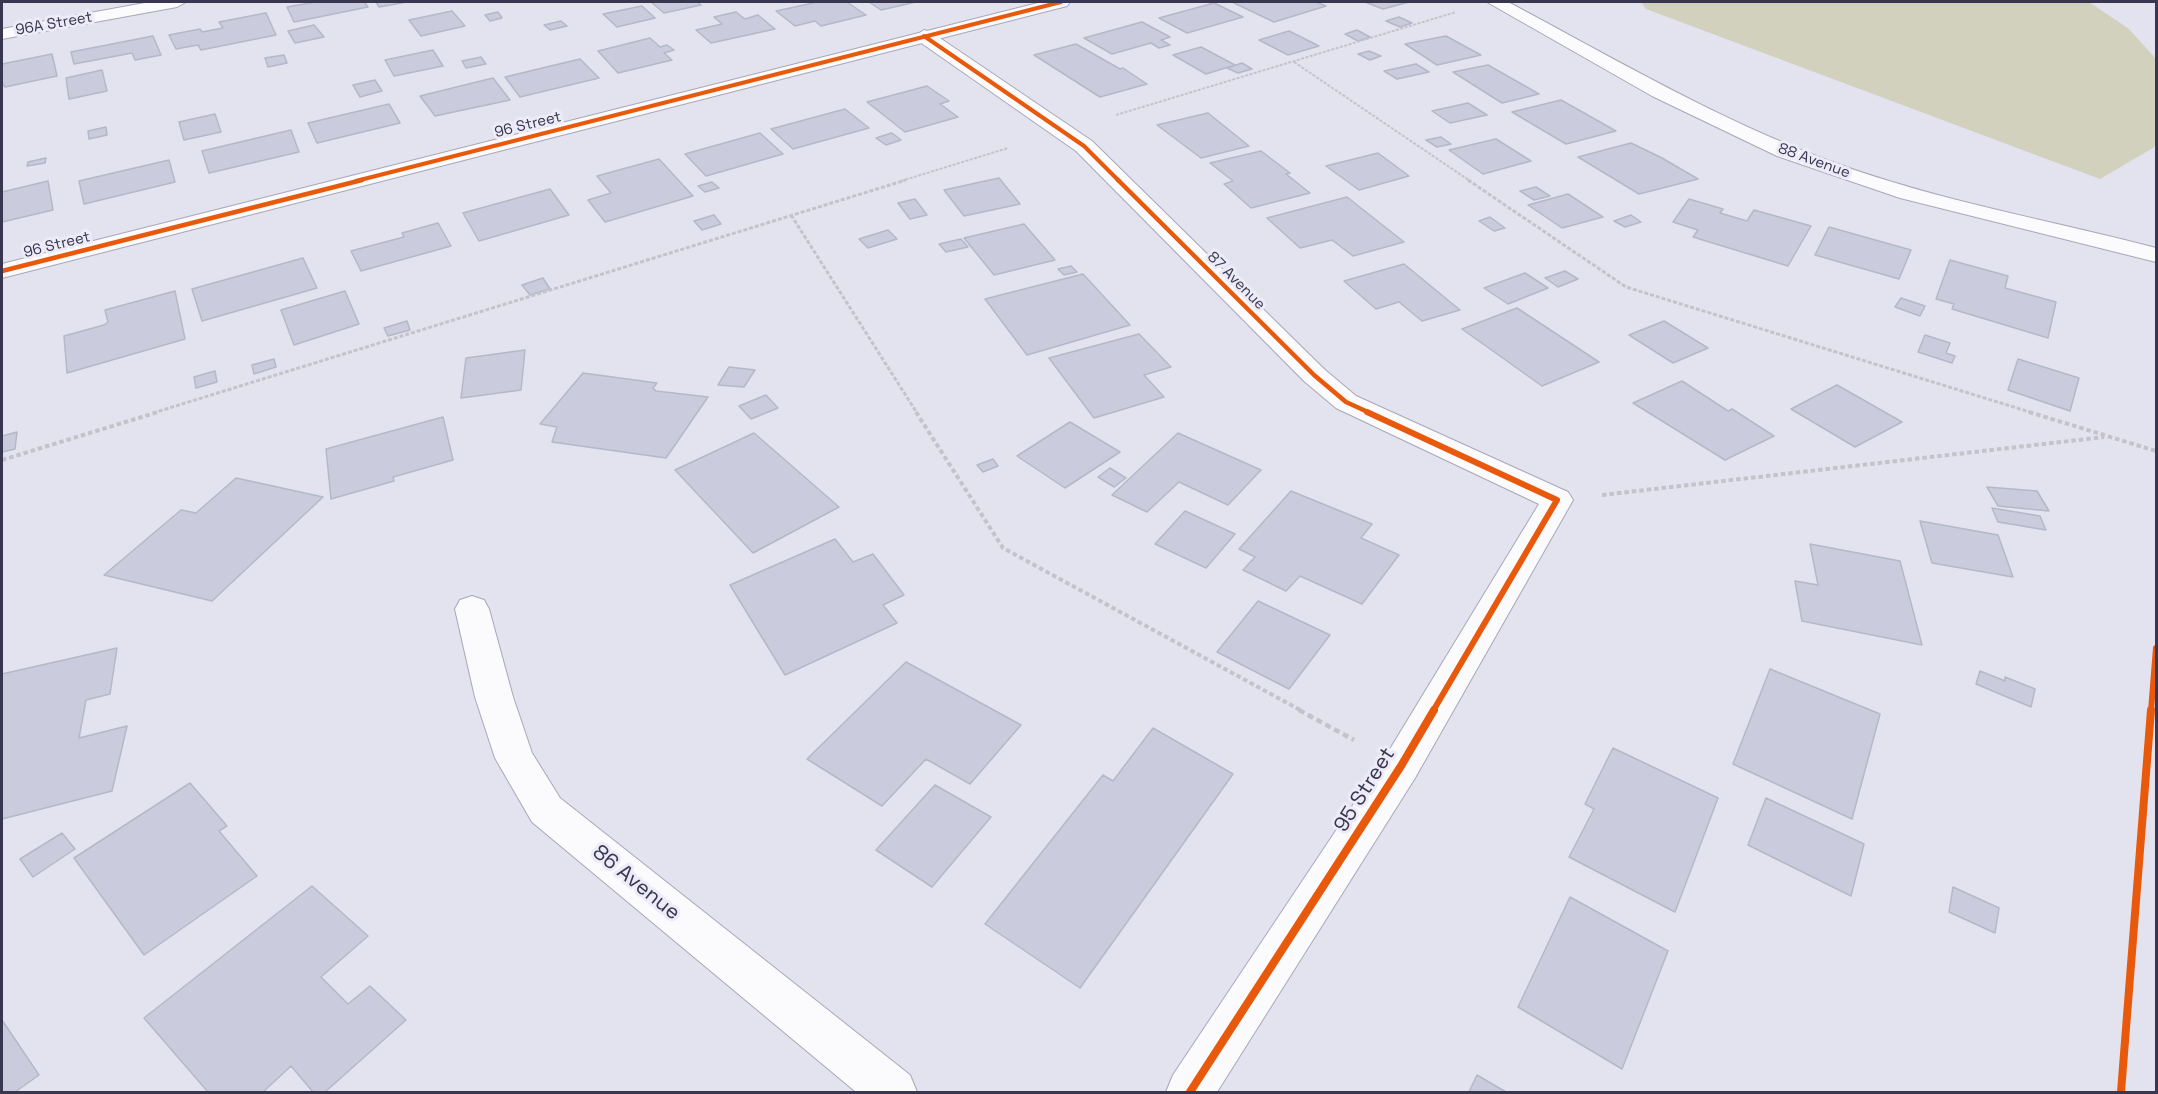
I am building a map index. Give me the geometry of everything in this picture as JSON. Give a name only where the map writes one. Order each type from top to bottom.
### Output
[{"type":"street","name":"96A Street","points":[[2,34],[177,2]]},
{"type":"street","name":"96 Street","points":[[2,272],[1061,2]]},
{"type":"street","name":"88 Avenue","points":[[1496,2],[1705,113],[1773,147],[1828,169],[1885,186],[2157,255]]},
{"type":"street","name":"87 Avenue","points":[[924,36],[1064,130],[1084,146],[1314,375],[1346,402],[1557,500]]},
{"type":"street","name":"95 Street","points":[[1190,1092],[1401,766],[1557,500]]},
{"type":"street","name":"86 Avenue","points":[[472,609],[494,697],[514,758],[546,810],[893,1092]]},
{"type":"path","points":[[2,460],[1064,130],[1457,12]]},
{"type":"path","points":[[1293,62],[1626,287],[2157,451]]},
{"type":"path","points":[[791,215],[1003,548],[1401,766]]},
{"type":"path","points":[[1557,500],[2108,436]]},
{"type":"green space","points":[[1641,2],[2089,2],[2129,29],[2156,59],[2156,143],[2153,148],[2100,179],[1646,9]]},
{"type":"building","points":[[316,2],[364,2],[368,7],[294,22],[287,7]]},
{"type":"building","points":[[376,2],[407,2],[379,7]]},
{"type":"building","points":[[651,2],[697,2],[701,5],[664,13]]},
{"type":"building","points":[[818,2],[847,2],[866,15],[821,26],[815,21],[795,26],[776,11]]},
{"type":"building","points":[[869,2],[916,2],[881,10]]},
{"type":"building","points":[[1232,2],[1316,2],[1326,6],[1274,22]]},
{"type":"building","points":[[1365,2],[1409,2],[1383,9]]},
{"type":"building","points":[[1214,3],[1243,17],[1187,33],[1159,18]]},
{"type":"building","points":[[642,6],[655,18],[617,27],[603,14]]},
{"type":"building","points":[[452,11],[465,26],[421,36],[409,20]]},
{"type":"building","points":[[498,12],[502,18],[490,21],[485,15]]},
{"type":"building","points":[[736,12],[745,19],[758,15],[775,29],[711,43],[696,30],[722,24],[714,17]]},
{"type":"building","points":[[266,13],[276,35],[201,50],[198,45],[176,49],[169,35],[200,29],[202,32],[223,28],[219,22]]},
{"type":"building","points":[[1399,17],[1412,23],[1400,27],[1386,21]]},
{"type":"building","points":[[561,21],[567,26],[550,30],[544,25]]},
{"type":"building","points":[[1142,22],[1170,37],[1161,40],[1170,45],[1159,48],[1151,43],[1112,54],[1084,38]]},
{"type":"building","points":[[314,25],[324,37],[295,43],[288,31]]},
{"type":"building","points":[[1357,30],[1370,37],[1358,41],[1345,34]]},
{"type":"building","points":[[1289,31],[1319,46],[1288,55],[1259,40]]},
{"type":"building","points":[[153,36],[161,55],[135,60],[132,53],[74,64],[71,52]]},
{"type":"building","points":[[1446,36],[1481,55],[1437,65],[1405,44]]},
{"type":"building","points":[[650,38],[660,47],[667,45],[674,50],[664,53],[672,60],[618,73],[598,51]]},
{"type":"building","points":[[1076,44],[1120,69],[1123,68],[1147,84],[1100,97],[1034,55]]},
{"type":"building","points":[[1201,47],[1235,65],[1206,74],[1173,55]]},
{"type":"building","points":[[433,50],[443,66],[394,76],[385,60]]},
{"type":"building","points":[[1369,51],[1381,56],[1370,60],[1358,54]]},
{"type":"building","points":[[52,54],[57,76],[5,87],[2,82],[2,64]]},
{"type":"building","points":[[284,55],[287,63],[268,67],[265,58]]},
{"type":"building","points":[[481,57],[486,64],[466,68],[462,61]]},
{"type":"building","points":[[580,59],[599,78],[520,97],[505,77]]},
{"type":"building","points":[[1242,63],[1252,69],[1238,73],[1227,68]]},
{"type":"building","points":[[1416,64],[1429,72],[1397,79],[1384,71]]},
{"type":"building","points":[[1488,65],[1539,94],[1502,103],[1453,72]]},
{"type":"building","points":[[102,70],[107,91],[69,99],[66,78]]},
{"type":"building","points":[[493,78],[510,100],[435,116],[420,96]]},
{"type":"building","points":[[375,80],[382,91],[360,97],[353,85]]},
{"type":"building","points":[[927,86],[949,101],[940,104],[958,117],[905,132],[867,102]]},
{"type":"building","points":[[1561,100],[1616,131],[1566,144],[1512,112]]},
{"type":"building","points":[[1468,103],[1487,115],[1450,123],[1432,111]]},
{"type":"building","points":[[389,104],[400,123],[317,143],[308,123]]},
{"type":"building","points":[[845,109],[869,128],[793,149],[771,129]]},
{"type":"building","points":[[1208,113],[1249,146],[1201,158],[1157,125]]},
{"type":"building","points":[[215,114],[221,132],[184,140],[179,122]]},
{"type":"building","points":[[106,127],[107,135],[89,139],[88,131]]},
{"type":"building","points":[[291,130],[299,152],[209,173],[202,151]]},
{"type":"building","points":[[760,133],[783,154],[706,176],[685,154]]},
{"type":"building","points":[[892,133],[901,140],[886,145],[876,138]]},
{"type":"building","points":[[1441,137],[1451,144],[1437,147],[1426,140]]},
{"type":"building","points":[[1496,139],[1531,161],[1483,174],[1449,150]]},
{"type":"building","points":[[1631,143],[1698,179],[1639,194],[1578,157]]},
{"type":"building","points":[[1261,151],[1290,173],[1286,174],[1310,193],[1251,208],[1224,184],[1233,181],[1210,163]]},
{"type":"building","points":[[1378,153],[1409,176],[1359,190],[1326,166]]},
{"type":"building","points":[[46,158],[45,163],[27,166],[28,162]]},
{"type":"building","points":[[659,159],[693,196],[605,222],[588,200],[611,193],[597,176]]},
{"type":"building","points":[[169,160],[175,182],[84,204],[79,181]]},
{"type":"building","points":[[999,178],[1020,204],[964,216],[944,190]]},
{"type":"building","points":[[48,181],[53,210],[2,222],[2,192]]},
{"type":"building","points":[[712,182],[719,188],[705,192],[698,186]]},
{"type":"building","points":[[1536,187],[1550,196],[1534,200],[1520,191]]},
{"type":"building","points":[[550,189],[569,215],[479,241],[463,213]]},
{"type":"building","points":[[1568,194],[1603,217],[1562,228],[1528,205]]},
{"type":"building","points":[[1347,197],[1404,242],[1353,256],[1332,240],[1300,248],[1267,218]]},
{"type":"building","points":[[915,199],[927,215],[910,219],[898,203]]},
{"type":"building","points":[[1689,199],[1723,209],[1720,213],[1747,221],[1754,210],[1811,226],[1788,266],[1693,237],[1698,230],[1673,222]]},
{"type":"building","points":[[714,215],[721,224],[702,230],[694,221]]},
{"type":"building","points":[[1631,215],[1641,222],[1625,227],[1614,221]]},
{"type":"building","points":[[1490,217],[1505,228],[1494,231],[1479,221]]},
{"type":"building","points":[[438,223],[451,246],[361,271],[351,251],[404,237],[402,233]]},
{"type":"building","points":[[1024,224],[1055,260],[994,275],[964,238]]},
{"type":"building","points":[[1829,227],[1911,250],[1899,279],[1815,255]]},
{"type":"building","points":[[888,230],[897,239],[868,248],[859,239]]},
{"type":"building","points":[[961,239],[968,247],[946,252],[939,244]]},
{"type":"building","points":[[303,258],[317,288],[202,321],[192,289]]},
{"type":"building","points":[[1950,260],[2008,276],[2005,288],[2056,302],[2048,338],[1952,309],[1954,304],[1936,299]]},
{"type":"building","points":[[1404,264],[1460,310],[1422,321],[1399,302],[1376,309],[1344,281]]},
{"type":"building","points":[[1071,266],[1077,272],[1064,275],[1058,269]]},
{"type":"building","points":[[1565,271],[1578,279],[1558,287],[1545,278]]},
{"type":"building","points":[[1525,273],[1548,288],[1508,304],[1484,288]]},
{"type":"building","points":[[1083,274],[1130,325],[1027,355],[985,299]]},
{"type":"building","points":[[543,278],[550,289],[530,295],[522,285]]},
{"type":"building","points":[[175,291],[185,339],[67,373],[64,336],[104,325],[108,322],[105,310]]},
{"type":"building","points":[[345,291],[359,324],[294,345],[281,310]]},
{"type":"building","points":[[1901,298],[1925,306],[1920,316],[1895,307]]},
{"type":"building","points":[[1517,308],[1599,362],[1542,386],[1462,329]]},
{"type":"building","points":[[407,321],[410,330],[388,336],[384,328]]},
{"type":"building","points":[[1664,321],[1708,348],[1673,363],[1629,335]]},
{"type":"building","points":[[1139,334],[1171,367],[1144,375],[1164,397],[1094,418],[1049,358]]},
{"type":"building","points":[[1925,335],[1950,343],[1946,353],[1955,356],[1952,363],[1918,352]]},
{"type":"building","points":[[525,350],[521,390],[461,398],[466,358]]},
{"type":"building","points":[[274,359],[276,367],[254,374],[252,365]]},
{"type":"building","points":[[2018,359],[2079,378],[2070,411],[2008,390]]},
{"type":"building","points":[[729,367],[755,370],[744,387],[718,385]]},
{"type":"building","points":[[215,371],[217,382],[196,388],[194,377]]},
{"type":"building","points":[[583,373],[657,383],[653,388],[656,391],[708,397],[666,458],[552,442],[557,427],[540,424]]},
{"type":"building","points":[[1682,381],[1728,411],[1732,409],[1774,436],[1725,460],[1633,403]]},
{"type":"building","points":[[1837,385],[1902,422],[1855,447],[1791,409]]},
{"type":"building","points":[[766,395],[778,408],[751,419],[739,406]]},
{"type":"building","points":[[443,417],[453,460],[393,477],[394,481],[331,499],[326,449]]},
{"type":"building","points":[[1070,422],[1120,452],[1065,488],[1017,456]]},
{"type":"building","points":[[17,432],[15,449],[2,452],[2,436]]},
{"type":"building","points":[[754,433],[839,507],[753,553],[675,470]]},
{"type":"building","points":[[1178,433],[1261,470],[1228,505],[1179,482],[1147,512],[1112,495]]},
{"type":"building","points":[[993,459],[998,466],[983,472],[977,465]]},
{"type":"building","points":[[1110,468],[1126,478],[1114,487],[1098,477]]},
{"type":"building","points":[[236,478],[323,497],[212,601],[104,575],[181,510],[196,513]]},
{"type":"building","points":[[1987,487],[2037,491],[2049,511],[1998,506]]},
{"type":"building","points":[[1291,491],[1372,524],[1361,538],[1399,555],[1362,604],[1300,576],[1286,591],[1243,570],[1255,557],[1239,549]]},
{"type":"building","points":[[1992,508],[2040,516],[2046,530],[1998,522]]},
{"type":"building","points":[[1185,511],[1235,534],[1206,568],[1155,544]]},
{"type":"building","points":[[1920,521],[1998,535],[2013,577],[1932,563]]},
{"type":"building","points":[[835,539],[853,562],[873,554],[904,595],[883,605],[897,623],[785,675],[730,585]]},
{"type":"building","points":[[1810,544],[1900,561],[1922,645],[1802,621],[1795,581],[1818,585]]},
{"type":"building","points":[[1258,601],[1330,635],[1289,689],[1217,652]]},
{"type":"building","points":[[117,648],[110,694],[86,700],[79,738],[127,726],[112,791],[2,819],[2,674]]},
{"type":"building","points":[[906,662],[1021,725],[970,784],[926,759],[882,806],[807,759]]},
{"type":"building","points":[[1770,669],[1880,714],[1852,819],[1733,764]]},
{"type":"building","points":[[1980,671],[2005,681],[2005,677],[2035,689],[2031,707],[1976,684]]},
{"type":"building","points":[[1153,728],[1233,774],[1080,988],[985,924],[1103,775],[1113,781]]},
{"type":"building","points":[[1613,748],[1718,798],[1675,912],[1569,857],[1594,809],[1585,804]]},
{"type":"building","points":[[190,783],[227,826],[219,831],[257,876],[144,955],[74,858]]},
{"type":"building","points":[[935,785],[991,817],[932,887],[876,850]]},
{"type":"building","points":[[1766,798],[1864,844],[1851,896],[1748,845]]},
{"type":"building","points":[[62,833],[75,849],[33,877],[20,859]]},
{"type":"building","points":[[312,886],[368,936],[321,977],[348,1004],[370,986],[406,1020],[325,1092],[313,1092],[291,1066],[263,1092],[208,1092],[144,1018]]},
{"type":"building","points":[[1953,887],[1999,908],[1995,933],[1949,912]]},
{"type":"building","points":[[1570,897],[1668,951],[1622,1069],[1518,1007]]},
{"type":"building","points":[[2,1020],[39,1075],[15,1092],[2,1092]]},
{"type":"building","points":[[1477,1075],[1506,1092],[1469,1092]]},
{"type":"cycle path","points":[[2,271],[1061,2]]},
{"type":"cycle path","points":[[924,36],[1084,146],[1314,375],[1346,402],[1557,500],[1401,766],[1190,1092]]},
{"type":"cycle path","points":[[2121,1092],[2156,648]]}]
